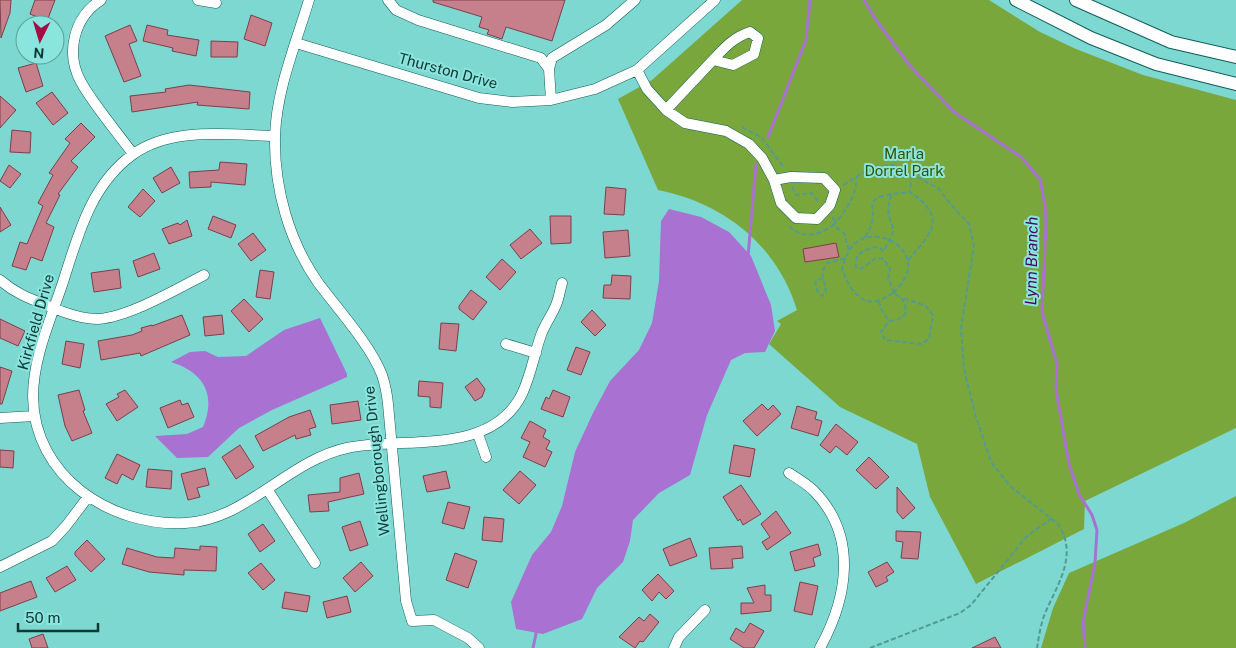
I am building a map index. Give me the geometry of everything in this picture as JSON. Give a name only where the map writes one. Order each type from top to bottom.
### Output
[{"type":"main road","points":[[1016,0],[1091,38],[1156,64],[1236,84]]},
{"type":"main road","points":[[1076,0],[1171,42],[1236,57]]},
{"type":"street","points":[[101,0],[86,12],[79,24],[73,50],[74,65],[81,82],[133,154]]},
{"type":"street","points":[[198,0],[216,3]]},
{"type":"street","name":"Wellingborough Drive","points":[[309,0],[283,89],[275,136],[278,178],[284,207],[295,240],[312,273],[371,355],[382,374],[388,404],[406,601],[412,621],[434,620],[460,633],[479,648]]},
{"type":"street","points":[[388,0],[396,10],[418,20],[541,58],[549,69]]},
{"type":"street","points":[[551,100],[549,69],[552,58],[606,25],[635,0]]},
{"type":"street","name":"Thurston Drive","points":[[296,43],[479,98],[512,102],[551,100],[595,89],[637,70],[715,0]]},
{"type":"street","points":[[666,110],[713,60]]},
{"type":"street","points":[[637,70],[647,89],[666,110],[685,123],[737,136],[762,158],[774,180],[781,203],[796,218],[817,218],[830,205],[835,190],[824,178],[791,177],[774,180]]},
{"type":"street","name":"Kirkfield Drive","points":[[275,136],[187,135],[158,142],[133,154],[111,176],[86,214],[54,308],[36,369],[34,416],[42,442],[56,468],[88,497],[126,515],[152,522],[186,523],[222,516],[308,462],[327,454],[348,448],[391,442],[478,434]]},
{"type":"street","points":[[0,280],[16,293],[54,308],[82,317],[110,317],[173,291],[204,274]]},
{"type":"street","points":[[486,457],[478,434],[512,410],[532,372],[542,331],[556,304],[562,283]]},
{"type":"street","points":[[506,344],[536,353]]},
{"type":"street","points":[[0,418],[34,416]]},
{"type":"street","points":[[789,473],[813,489],[828,508],[839,527],[844,546],[845,569],[842,595],[820,648]]},
{"type":"street","points":[[267,489],[315,563]]},
{"type":"street","points":[[0,567],[52,541],[88,497]]},
{"type":"street","points":[[674,648],[679,638],[705,610]]},
{"type":"path","points":[[835,190],[873,167],[893,165],[912,173],[938,188],[969,224],[974,246],[961,328],[964,369],[974,414],[991,462],[1010,486],[1052,518],[1062,531],[1067,561],[1045,612],[1037,648]]},
{"type":"path","points":[[910,192],[912,173]]},
{"type":"path","points":[[786,223],[796,233],[813,235],[833,225],[857,187],[856,176]]},
{"type":"path","points":[[791,177],[789,181],[796,195],[812,193],[836,221]]},
{"type":"path","points":[[865,237],[883,237],[890,240],[903,250],[908,260],[908,271],[894,293],[879,301],[863,299],[852,290],[842,269],[854,244],[865,237],[872,227],[874,216],[872,204],[878,197],[910,192],[924,202],[932,212],[933,225],[929,239],[908,260]]},
{"type":"path","points":[[892,194],[888,204],[888,214],[894,230],[890,240],[884,251],[878,247],[868,248],[859,254],[855,260],[856,267],[861,269],[876,258],[884,259],[890,268],[888,278],[894,293],[926,306],[933,315],[929,338],[921,344],[885,340],[881,332],[889,321],[905,316],[907,307],[903,298]]},
{"type":"path","points":[[833,225],[844,233],[849,251]]},
{"type":"path","points":[[823,278],[817,280],[815,284],[822,296],[826,292],[822,272],[828,262],[846,258]]},
{"type":"path","points":[[879,301],[881,309],[889,321]]},
{"type":"path","points":[[870,648],[960,613],[971,605],[1027,536],[1052,518]]},
{"type":"green space","name":"Marla Dorrel Park","points":[[742,0],[989,0],[1040,32],[1076,49],[1143,75],[1236,100],[1236,428],[1085,501],[1084,529],[976,584],[930,497],[917,444],[840,407],[769,344],[781,324],[777,321],[797,310],[788,287],[776,266],[762,247],[745,230],[726,217],[705,205],[682,196],[658,190],[618,99],[652,80]]},
{"type":"green space","points":[[1236,496],[1236,648],[1041,648],[1053,608],[1069,573],[1184,523]]},
{"type":"shaded area","points":[[669,209],[701,217],[729,232],[751,256],[771,305],[775,331],[765,352],[745,353],[731,360],[707,415],[690,475],[659,493],[633,520],[630,541],[623,562],[597,588],[582,619],[543,634],[516,629],[511,602],[532,555],[551,532],[562,506],[575,452],[610,381],[639,350],[652,323],[659,281],[661,221]]},
{"type":"shaded area","points":[[320,318],[347,377],[272,410],[239,428],[208,457],[177,458],[155,436],[187,434],[203,427],[207,415],[207,395],[199,378],[182,366],[171,362],[190,352],[205,351],[218,357],[246,356],[284,330]]},
{"type":"building","points":[[0,0],[11,0],[10,13],[1,38]]},
{"type":"building","points":[[35,0],[55,0],[49,15],[30,14]]},
{"type":"building","points":[[433,0],[565,0],[552,41],[506,27],[502,39],[487,34],[489,30],[479,27],[482,17],[433,2]]},
{"type":"building","points":[[251,15],[272,23],[265,46],[244,39]]},
{"type":"building","points":[[130,25],[137,41],[129,44],[141,76],[124,82],[105,36]]},
{"type":"building","points":[[147,25],[168,30],[167,35],[199,40],[196,56],[172,51],[173,48],[143,41]]},
{"type":"building","points":[[211,41],[238,42],[237,57],[211,57]]},
{"type":"building","points":[[37,65],[43,86],[26,92],[18,68]]},
{"type":"building","points":[[189,85],[250,92],[249,109],[197,105],[198,102],[132,112],[130,96],[166,92],[165,89]]},
{"type":"building","points":[[52,92],[68,113],[53,125],[36,103]]},
{"type":"building","points":[[0,96],[16,110],[0,128]]},
{"type":"building","points":[[81,123],[95,137],[71,161],[78,167],[58,194],[60,195],[46,223],[54,227],[42,261],[31,257],[26,270],[12,266],[20,242],[27,244],[43,206],[38,203],[53,175],[49,173],[70,143],[65,139]]},
{"type":"building","points":[[12,130],[31,132],[30,153],[10,152]]},
{"type":"building","points":[[220,162],[247,164],[245,185],[211,182],[211,187],[190,188],[189,172],[219,170]]},
{"type":"building","points":[[9,165],[21,174],[10,188],[0,181]]},
{"type":"building","points":[[171,167],[180,183],[162,193],[153,178]]},
{"type":"building","points":[[606,187],[626,189],[624,215],[604,214]]},
{"type":"building","points":[[143,189],[155,201],[140,217],[128,207]]},
{"type":"building","points":[[0,207],[11,225],[0,232]]},
{"type":"building","points":[[213,216],[236,225],[231,238],[208,229]]},
{"type":"building","points":[[550,216],[571,216],[571,243],[551,244]]},
{"type":"building","points":[[187,220],[192,236],[169,244],[162,229],[178,223],[180,225]]},
{"type":"building","points":[[530,229],[542,243],[521,259],[510,245]]},
{"type":"building","points":[[628,230],[630,256],[605,258],[603,232]]},
{"type":"building","points":[[253,233],[266,250],[251,261],[238,244]]},
{"type":"building","points":[[836,243],[839,257],[805,262],[803,249]]},
{"type":"building","points":[[154,253],[160,269],[138,277],[133,261]]},
{"type":"building","points":[[502,259],[516,272],[500,290],[486,277]]},
{"type":"building","points":[[119,269],[121,288],[94,292],[91,273]]},
{"type":"building","points":[[260,270],[274,272],[270,299],[256,297]]},
{"type":"building","points":[[612,275],[631,276],[630,299],[603,298],[604,285],[611,285]]},
{"type":"building","points":[[471,290],[487,302],[473,320],[459,309],[459,306]]},
{"type":"building","points":[[244,299],[263,319],[249,332],[231,311]]},
{"type":"building","points":[[592,310],[606,325],[595,336],[581,322]]},
{"type":"building","points":[[182,315],[190,335],[141,356],[140,353],[101,360],[98,341],[132,335],[142,331],[141,328]]},
{"type":"building","points":[[222,315],[224,334],[205,336],[203,317]]},
{"type":"building","points":[[0,319],[25,331],[18,346],[0,338]]},
{"type":"building","points":[[441,323],[459,324],[456,351],[439,349]]},
{"type":"building","points":[[66,341],[84,344],[80,368],[62,364]]},
{"type":"building","points":[[576,347],[590,352],[581,375],[567,370]]},
{"type":"building","points":[[0,367],[12,371],[2,404],[0,404]]},
{"type":"building","points":[[477,378],[485,389],[482,397],[475,401],[465,387]]},
{"type":"building","points":[[419,381],[443,383],[441,408],[430,407],[430,397],[418,396]]},
{"type":"building","points":[[79,390],[85,410],[83,411],[92,433],[72,441],[65,426],[58,395]]},
{"type":"building","points":[[125,390],[138,407],[117,421],[106,404],[119,397],[117,394]]},
{"type":"building","points":[[553,390],[570,397],[563,417],[541,409],[546,397],[549,399]]},
{"type":"building","points":[[180,400],[182,405],[188,403],[194,417],[168,428],[160,408]]},
{"type":"building","points":[[358,401],[361,420],[332,424],[330,405]]},
{"type":"building","points":[[762,404],[768,410],[773,405],[781,414],[757,436],[743,421]]},
{"type":"building","points":[[797,406],[817,412],[815,419],[822,421],[818,436],[791,428]]},
{"type":"building","points":[[310,410],[316,427],[309,429],[311,435],[296,439],[295,435],[263,451],[255,436],[289,417]]},
{"type":"building","points":[[530,421],[546,430],[543,437],[550,441],[546,449],[552,452],[545,467],[523,457],[530,442],[521,438]]},
{"type":"building","points":[[836,424],[858,442],[847,455],[836,446],[830,453],[820,445]]},
{"type":"building","points":[[240,445],[254,467],[236,479],[222,457]]},
{"type":"building","points":[[734,445],[755,449],[750,477],[729,473]]},
{"type":"building","points":[[0,450],[14,451],[13,468],[0,467]]},
{"type":"building","points":[[117,454],[140,465],[133,480],[122,474],[117,484],[105,478]]},
{"type":"building","points":[[869,457],[889,477],[876,489],[856,470]]},
{"type":"building","points":[[205,468],[209,485],[197,488],[200,497],[188,500],[181,474]]},
{"type":"building","points":[[148,469],[172,471],[171,489],[146,487]]},
{"type":"building","points":[[446,471],[450,488],[427,492],[423,476]]},
{"type":"building","points":[[520,471],[536,485],[519,504],[503,490]]},
{"type":"building","points":[[359,473],[364,494],[328,502],[329,511],[310,512],[308,495],[340,492],[340,478]]},
{"type":"building","points":[[741,485],[761,514],[743,525],[740,519],[738,521],[723,497]]},
{"type":"building","points":[[897,487],[915,508],[903,519],[897,512]]},
{"type":"building","points":[[448,502],[470,507],[464,529],[442,523]]},
{"type":"building","points":[[776,511],[791,533],[767,550],[762,542],[770,537],[761,524]]},
{"type":"building","points":[[484,517],[504,519],[502,542],[482,540]]},
{"type":"building","points":[[360,521],[368,545],[350,551],[342,527]]},
{"type":"building","points":[[263,524],[275,541],[260,552],[248,534]]},
{"type":"building","points":[[896,531],[921,532],[918,559],[901,558],[903,542],[896,541]]},
{"type":"building","points":[[690,538],[697,556],[670,566],[663,549]]},
{"type":"building","points":[[87,540],[105,559],[91,572],[75,555],[75,552]]},
{"type":"building","points":[[818,544],[821,555],[813,558],[815,566],[795,571],[790,552]]},
{"type":"building","points":[[200,546],[217,547],[216,571],[184,570],[184,575],[149,572],[122,564],[127,548],[157,557],[174,558],[175,548],[200,550]]},
{"type":"building","points":[[742,546],[743,558],[732,559],[733,568],[711,569],[709,548]]},
{"type":"building","points":[[455,553],[477,561],[468,588],[446,580]]},
{"type":"building","points":[[361,562],[373,576],[355,592],[343,578]]},
{"type":"building","points":[[887,562],[894,572],[886,577],[888,581],[876,587],[868,572]]},
{"type":"building","points":[[261,563],[275,580],[263,590],[248,573]]},
{"type":"building","points":[[67,566],[76,580],[55,592],[46,578]]},
{"type":"building","points":[[658,574],[674,591],[666,599],[659,592],[652,601],[642,590]]},
{"type":"building","points":[[31,581],[37,597],[0,611],[0,593]]},
{"type":"building","points":[[800,582],[818,586],[812,615],[794,611]]},
{"type":"building","points":[[765,585],[765,595],[771,595],[771,611],[741,614],[741,603],[754,603],[747,588]]},
{"type":"building","points":[[285,592],[310,596],[307,612],[282,608]]},
{"type":"building","points":[[347,596],[351,612],[327,618],[323,602]]},
{"type":"building","points":[[650,614],[659,622],[643,642],[640,641],[635,648],[619,637],[639,617],[644,621]]},
{"type":"building","points":[[750,623],[764,631],[754,648],[744,648],[730,639],[736,628],[744,633]]},
{"type":"building","points":[[43,634],[48,648],[32,648],[29,639]]},
{"type":"building","points":[[995,637],[1001,648],[972,648]]},
{"type":"waterway","points":[[768,137],[806,40],[810,0]]},
{"type":"waterway","name":"Lynn Branch","points":[[864,0],[876,20],[910,66],[954,112],[1021,157],[1040,179],[1046,223],[1042,312],[1057,364],[1056,390],[1069,464],[1079,494],[1092,515],[1097,530],[1095,563],[1083,622],[1085,648]]},
{"type":"waterway","points":[[748,257],[756,164]]},
{"type":"waterway","points":[[533,648],[537,629]]}]
